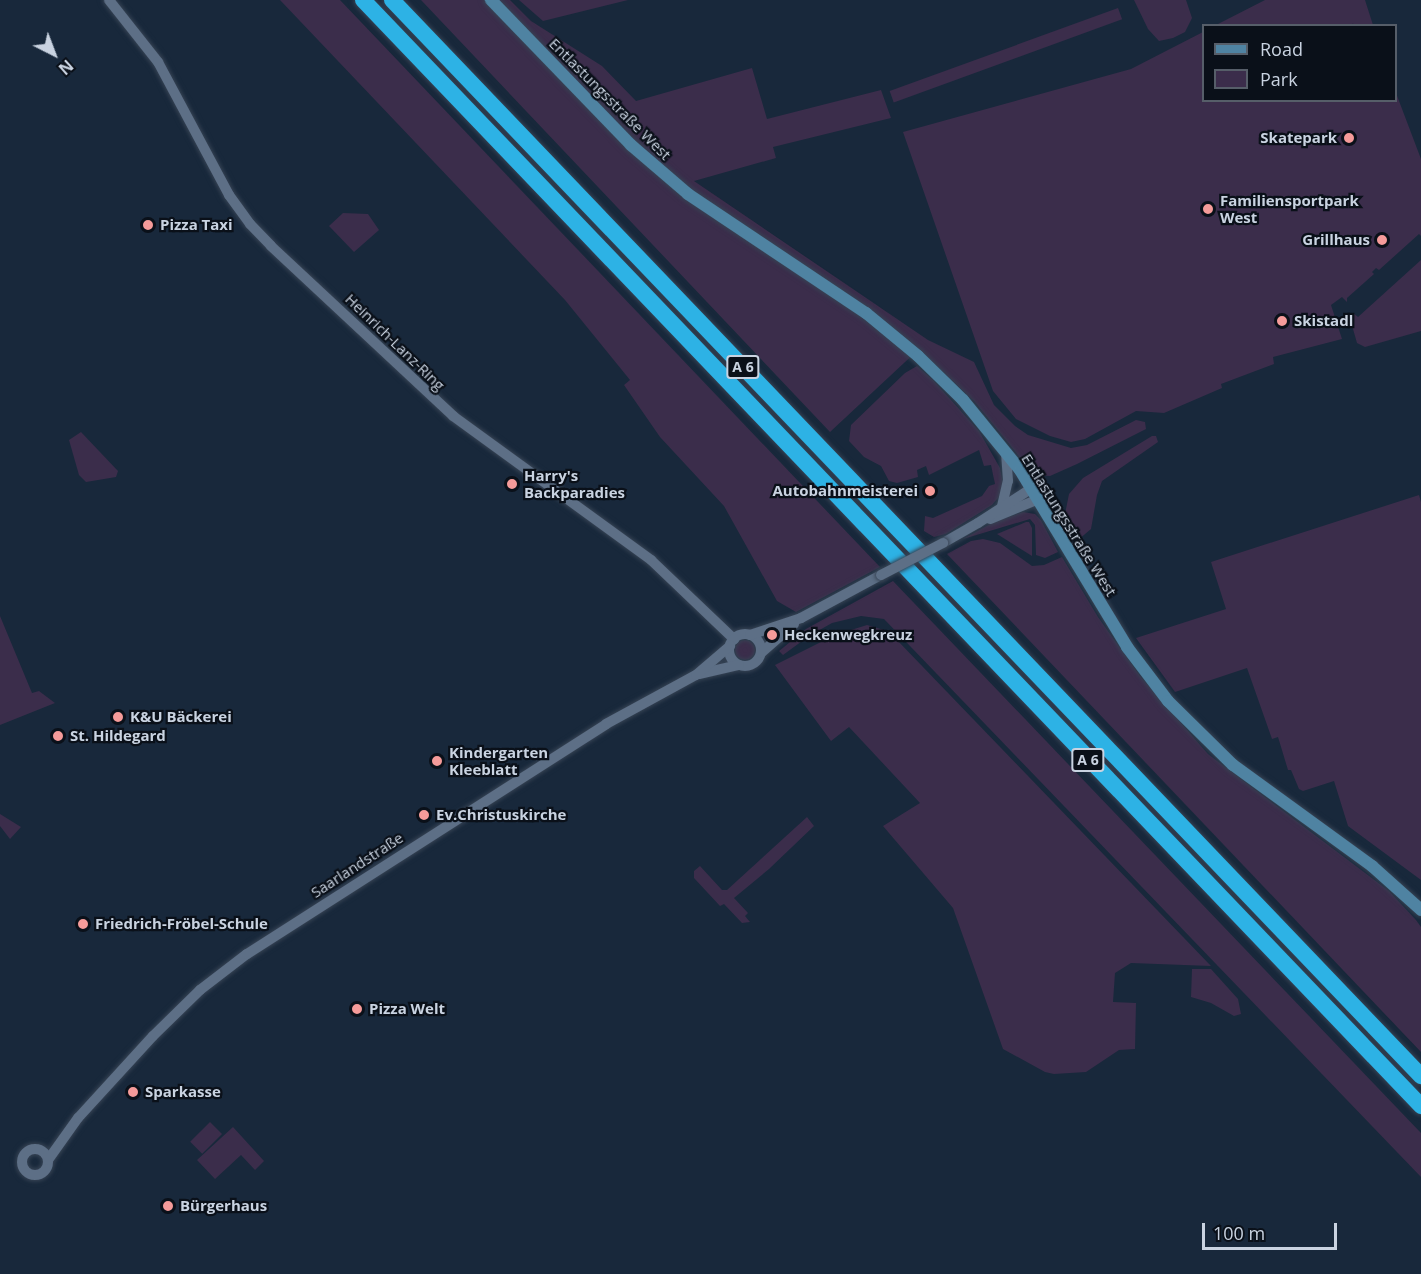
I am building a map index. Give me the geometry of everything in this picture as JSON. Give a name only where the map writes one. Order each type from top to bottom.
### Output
[{"type":"highway","name":"A 6","points":[[363,0],[1421,1106]]},
{"type":"highway","name":"A 6","points":[[392,0],[1421,1076]]},
{"type":"main road","name":"Entlastungsstraße West","points":[[491,0],[631,145],[688,194],[866,313],[918,357],[963,400],[1006,452],[1035,493],[1127,647],[1168,701],[1195,730],[1261,788],[1372,866],[1421,910]]},
{"type":"street","name":"Heinrich-Lanz-Ring","points":[[109,0],[158,62],[229,195],[257,231],[453,416],[651,560],[732,642]]},
{"type":"street","points":[[1002,506],[1008,481],[1006,452]]},
{"type":"street","points":[[978,523],[1002,506],[1035,493]]},
{"type":"street","points":[[801,618],[760,653],[754,663],[739,665],[731,657],[732,642],[742,635],[750,635],[801,618],[1035,493]]},
{"type":"street","points":[[750,635],[759,642],[760,653]]},
{"type":"street","name":"Saarlandstraße","points":[[48,1160],[70,1127],[189,999],[247,954],[606,724],[696,675],[732,642]]},
{"type":"street","name":"Saarlandstraße","points":[[696,675],[739,665]]},
{"type":"street","name":"Saarlandstraße","points":[[39,1150],[70,1127]]},
{"type":"street","points":[[39,1150],[48,1160],[46,1169],[40,1174],[32,1175],[24,1170],[22,1162],[25,1154],[39,1150]]},
{"type":"green space","points":[[280,0],[340,0],[880,567],[796,612],[777,601],[724,506],[660,437],[624,385],[630,380],[565,300]]},
{"type":"green space","points":[[421,0],[510,0],[531,21],[602,66],[636,101],[752,68],[767,119],[881,90],[891,118],[773,147],[776,158],[694,181],[928,340],[974,362],[994,405],[1015,426],[1028,435],[1071,448],[1087,445],[1136,420],[1145,422],[1146,429],[1050,476],[1038,475],[1022,460],[974,401],[919,349],[830,432]]},
{"type":"green space","points":[[519,0],[628,0],[543,21]]},
{"type":"green space","points":[[1134,0],[1186,0],[1192,18],[1185,32],[1159,41],[1148,29]]},
{"type":"green space","points":[[1265,0],[1365,0],[1373,24],[1352,23],[1218,24]]},
{"type":"green space","points":[[1118,8],[1122,19],[894,102],[890,91]]},
{"type":"green space","name":"Familiensportpark West","points":[[1202,33],[1202,102],[1397,102],[1397,96],[1421,159],[1421,236],[1419,234],[1379,270],[1376,268],[1372,272],[1374,274],[1347,298],[1347,302],[1342,297],[1331,305],[1342,339],[1273,357],[1274,364],[1221,384],[1222,388],[1164,413],[1136,411],[1085,439],[1071,442],[1050,436],[1016,419],[993,391],[903,132],[1131,69]]},
{"type":"green space","points":[[343,213],[368,214],[379,230],[354,252],[329,226]]},
{"type":"green space","points":[[1421,260],[1421,331],[1365,347],[1357,343],[1351,322],[1353,313],[1358,317]]},
{"type":"green space","points":[[917,366],[933,380],[979,431],[1000,468],[1003,483],[999,497],[992,505],[946,534],[934,537],[924,531],[925,516],[933,518],[982,496],[989,486],[995,484],[991,465],[984,466],[979,450],[929,475],[926,466],[917,470],[918,477],[897,483],[889,481],[881,466],[864,457],[849,441],[851,425],[905,373]]},
{"type":"green space","points":[[81,432],[118,471],[116,477],[86,482],[79,475],[69,440]]},
{"type":"green space","points":[[1152,436],[1156,436],[1158,442],[1102,481],[1091,529],[1078,540],[1065,514],[1069,494],[1083,478]]},
{"type":"green space","points":[[1419,495],[1421,502],[1421,880],[1348,826],[1334,781],[1303,791],[1299,789],[1291,770],[1288,770],[1278,737],[1272,739],[1247,668],[1175,692],[1136,638],[1226,609],[1211,562]]},
{"type":"green space","points":[[1023,512],[1035,514],[1041,520],[1058,552],[1045,558],[1036,555],[1035,525],[1030,519],[963,539],[992,523]]},
{"type":"green space","points":[[1029,522],[1032,528],[1032,556],[997,534]]},
{"type":"green space","points":[[983,539],[1000,543],[1032,566],[1044,565],[1062,557],[1098,617],[1140,676],[1208,754],[1389,891],[1416,920],[1421,927],[1421,1052],[947,554],[971,541]]},
{"type":"green space","points":[[893,581],[1421,1133],[1421,1177],[884,619],[861,616],[832,623],[783,655],[779,651],[806,629]]},
{"type":"green space","points":[[0,616],[32,693],[39,691],[55,703],[0,725]]},
{"type":"green space","points":[[867,625],[884,630],[897,640],[1211,966],[1131,963],[1115,973],[1113,1002],[1136,1003],[1135,1049],[1119,1050],[1086,1072],[1054,1074],[1045,1072],[1003,1049],[953,908],[883,826],[920,803],[849,727],[831,741],[775,665],[835,635]]},
{"type":"green space","points":[[741,640],[749,640],[755,646],[755,654],[749,660],[741,660],[735,654],[735,646]]},
{"type":"green space","points":[[0,814],[21,827],[10,839],[0,826]]},
{"type":"green space","points":[[807,817],[814,826],[769,869],[734,898],[748,913],[745,916],[750,922],[742,923],[724,904],[720,906],[694,878],[694,871],[700,866],[722,890],[727,890]]},
{"type":"green space","points":[[1192,969],[1211,969],[1238,999],[1241,1014],[1234,1016],[1211,1003],[1191,997]]},
{"type":"green space","points":[[210,1122],[222,1134],[202,1154],[190,1142]]},
{"type":"green space","points":[[233,1127],[264,1161],[255,1170],[241,1155],[215,1179],[197,1160]]},
{"type":"place","name":"Skatepark","points":[[1349,138]]},
{"type":"place","name":"Familiensportpark West","points":[[1208,209]]},
{"type":"place","name":"Pizza Taxi","points":[[148,225]]},
{"type":"place","name":"Grillhaus","points":[[1382,240]]},
{"type":"place","name":"Skistadl","points":[[1282,321]]},
{"type":"place","name":"Harry's Backparadies","points":[[512,484]]},
{"type":"place","name":"Autobahnmeisterei","points":[[930,491]]},
{"type":"place","name":"Heckenwegkreuz","points":[[772,635]]},
{"type":"place","name":"K&U Bäckerei","points":[[118,717]]},
{"type":"place","name":"St. Hildegard","points":[[58,736]]},
{"type":"place","name":"Kindergarten Kleeblatt","points":[[437,761]]},
{"type":"place","name":"Ev.Christuskirche","points":[[424,815]]},
{"type":"place","name":"Friedrich-Fröbel-Schule","points":[[83,924]]},
{"type":"place","name":"Pizza Welt","points":[[357,1009]]},
{"type":"place","name":"Sparkasse","points":[[133,1092]]},
{"type":"place","name":"Bürgerhaus","points":[[168,1206]]}]
